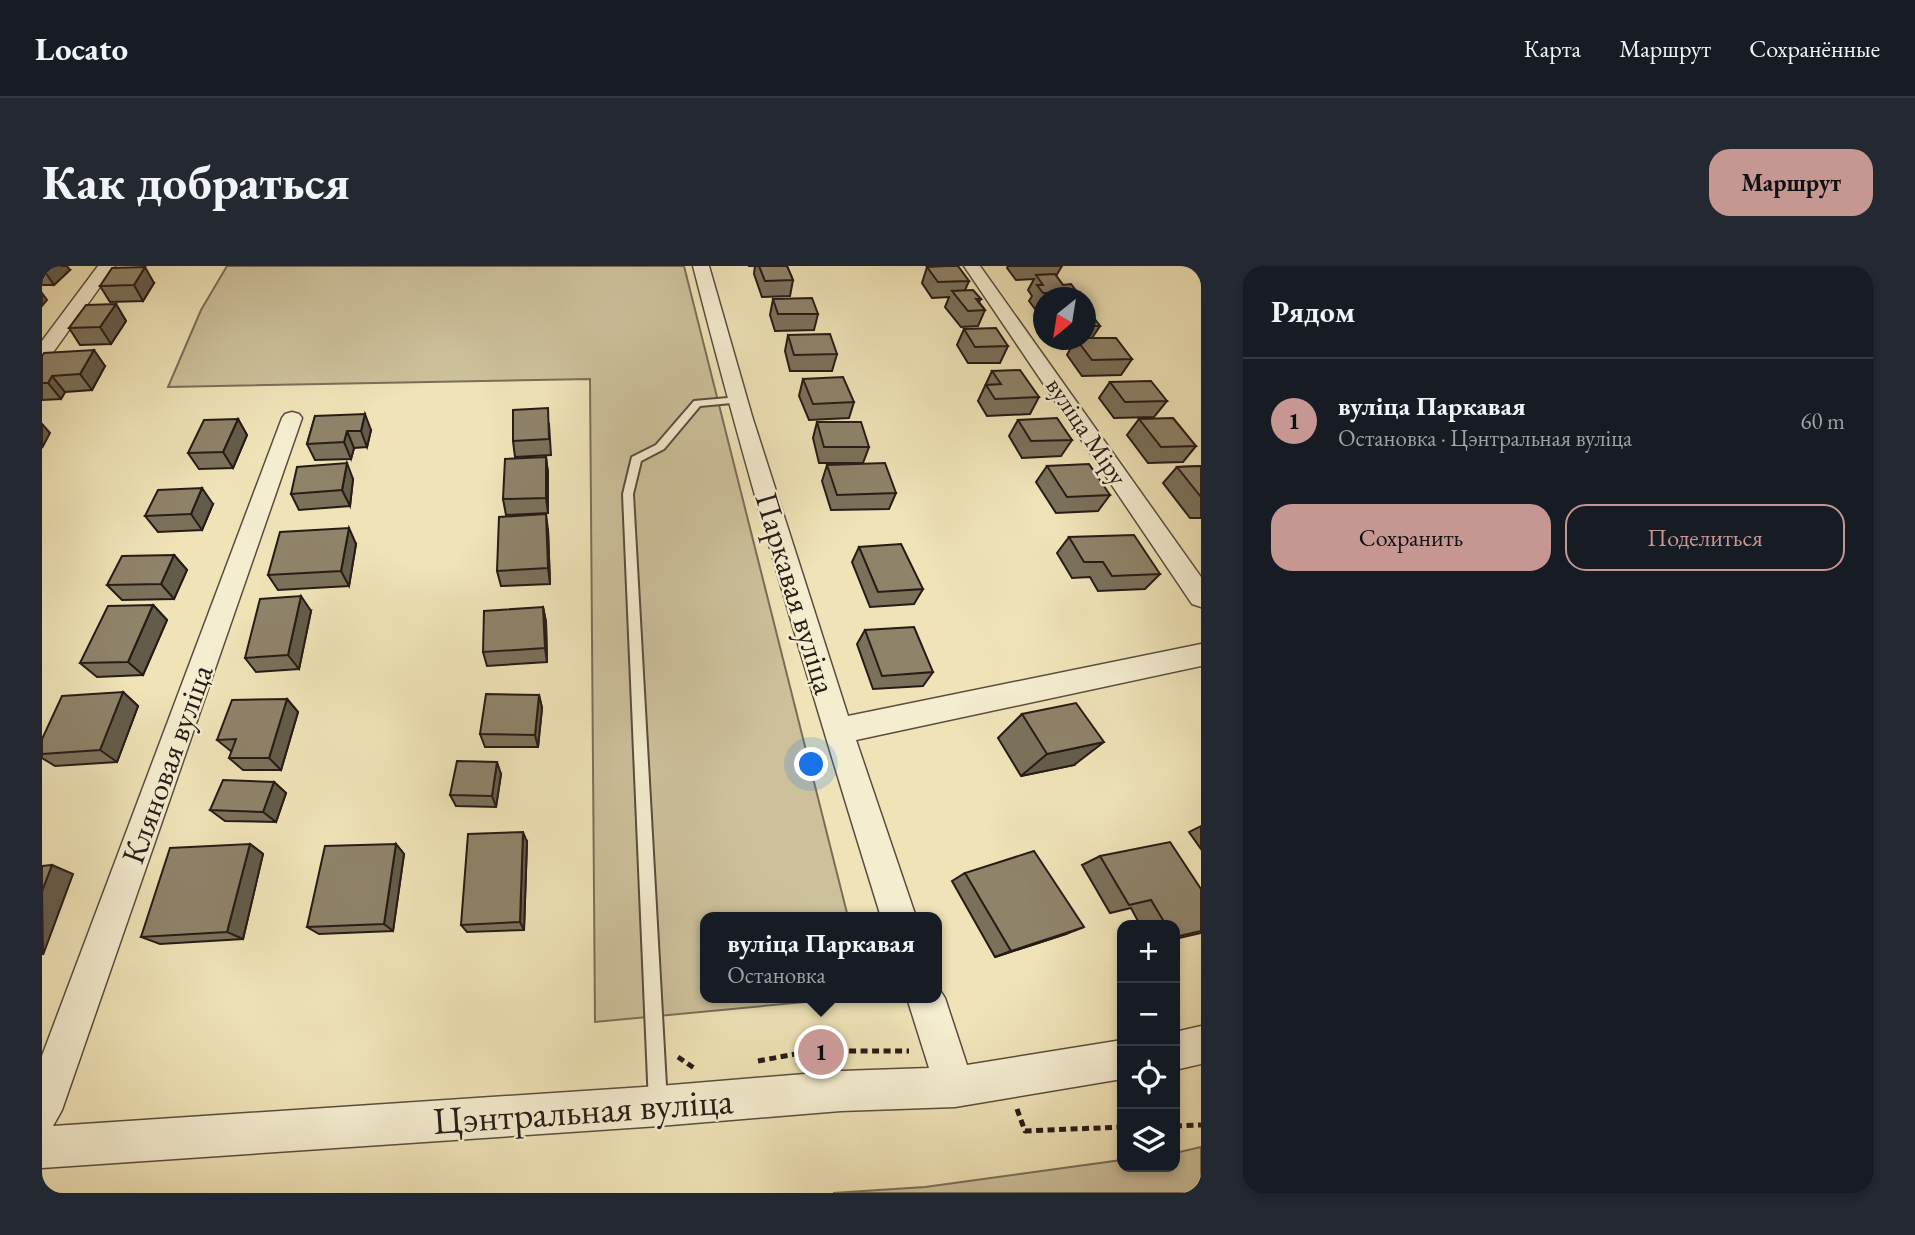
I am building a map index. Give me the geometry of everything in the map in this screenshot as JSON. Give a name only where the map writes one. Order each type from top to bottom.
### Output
[{"type":"street","points":[[42,354],[107,266]]},
{"type":"street","name":"Паркавая вуліца","points":[[701,266],[738,400],[838,731],[898,912]]},
{"type":"street","name":"вуліца Міру","points":[[972,266],[1201,597]]},
{"type":"street","name":"Кляновая вуліца","points":[[42,1110],[292,418]]},
{"type":"street","points":[[838,731],[1201,655]]},
{"type":"street","points":[[928,1003],[955,1087]]},
{"type":"street","points":[[1180,1050],[1201,1045]]},
{"type":"street","name":"Цэнтральная вуліца","points":[[42,1147],[659,1106],[841,1091],[955,1087],[1117,1061]]},
{"type":"lane","points":[[659,1106],[628,494],[636,458],[660,447],[697,403],[738,400]]},
{"type":"path","points":[[1180,1126],[1201,1125]]},
{"type":"shaded area","points":[[227,266],[684,266],[847,912],[700,912],[700,1003],[794,1003],[595,1022],[590,379],[168,387],[201,310]]},
{"type":"shaded area","points":[[1201,1147],[1201,1193],[833,1193],[925,1187],[1117,1161],[1117,1172],[1180,1172],[1180,1152]]},
{"type":"building","points":[[759,266],[787,266],[793,280],[765,281]]},
{"type":"building","points":[[958,266],[969,281],[938,282],[927,267]]},
{"type":"building","points":[[145,267],[134,285],[100,286],[112,268]]},
{"type":"building","points":[[1055,274],[1063,285],[1071,284],[1073,287],[1038,287],[1037,285],[1043,285],[1036,275]]},
{"type":"building","points":[[973,290],[981,299],[976,299],[985,310],[968,311],[952,291]]},
{"type":"building","points":[[812,298],[818,314],[778,314],[773,299]]},
{"type":"building","points":[[116,304],[100,327],[69,328],[86,305]]},
{"type":"building","points":[[996,328],[1008,346],[975,347],[964,329]]},
{"type":"building","points":[[830,334],[837,354],[794,355],[788,335]]},
{"type":"building","points":[[1096,338],[1116,338],[1132,359],[1092,360],[1084,350],[1096,350]]},
{"type":"building","points":[[94,350],[80,374],[52,376],[48,383],[42,383],[44,353]]},
{"type":"building","points":[[1020,370],[1039,397],[995,399],[986,385],[1001,384],[992,371]]},
{"type":"building","points":[[843,377],[854,402],[813,404],[803,379]]},
{"type":"building","points":[[1151,381],[1167,401],[1125,402],[1110,382]]},
{"type":"building","points":[[548,408],[549,439],[513,441],[513,410]]},
{"type":"building","points":[[365,414],[361,431],[347,431],[344,442],[307,444],[315,416]]},
{"type":"building","points":[[1057,418],[1072,440],[1031,441],[1018,420]]},
{"type":"building","points":[[1173,418],[1196,446],[1161,447],[1139,419]]},
{"type":"building","points":[[238,419],[223,452],[188,453],[204,420]]},
{"type":"building","points":[[817,422],[861,422],[869,447],[824,447]]},
{"type":"building","points":[[546,457],[546,498],[503,499],[505,459]]},
{"type":"building","points":[[347,463],[342,490],[291,494],[297,467]]},
{"type":"building","points":[[885,463],[896,493],[837,495],[827,465]]},
{"type":"building","points":[[1089,464],[1110,495],[1067,497],[1047,466]]},
{"type":"building","points":[[1201,466],[1201,497],[1177,467]]},
{"type":"building","points":[[202,488],[191,514],[145,516],[158,490]]},
{"type":"building","points":[[546,514],[548,568],[497,571],[499,517]]},
{"type":"building","points":[[349,528],[341,571],[268,575],[280,532]]},
{"type":"building","points":[[1134,535],[1160,574],[1112,576],[1103,562],[1084,562],[1069,537]]},
{"type":"building","points":[[901,544],[923,589],[878,592],[859,547]]},
{"type":"building","points":[[174,555],[161,584],[107,585],[122,556]]},
{"type":"building","points":[[301,596],[288,655],[245,658],[260,599]]},
{"type":"building","points":[[153,605],[128,662],[80,663],[108,606]]},
{"type":"building","points":[[543,607],[545,648],[483,652],[484,611]]},
{"type":"building","points":[[914,627],[933,672],[882,676],[865,630]]},
{"type":"building","points":[[123,692],[100,750],[42,754],[42,739],[62,696]]},
{"type":"building","points":[[486,694],[539,695],[535,735],[480,734]]},
{"type":"building","points":[[287,699],[269,758],[229,758],[236,739],[217,740],[232,700]]},
{"type":"building","points":[[1076,703],[1104,742],[1047,754],[1022,714]]},
{"type":"building","points":[[457,761],[497,762],[492,796],[450,795]]},
{"type":"building","points":[[223,780],[274,782],[263,812],[210,810]]},
{"type":"building","points":[[523,832],[520,922],[461,925],[468,834]]},
{"type":"building","points":[[1170,842],[1201,889],[1201,931],[1180,936],[1180,920],[1163,920],[1151,900],[1129,905],[1100,856]]},
{"type":"building","points":[[250,844],[227,932],[141,937],[170,848]]},
{"type":"building","points":[[396,844],[384,924],[307,927],[325,846]]},
{"type":"building","points":[[1034,851],[1084,927],[1011,951],[965,873]]},
{"type":"building","points":[[52,865],[42,891],[42,866]]},
{"type":"place","name":"вуліца Паркавая","points":[[821,1052]]}]
